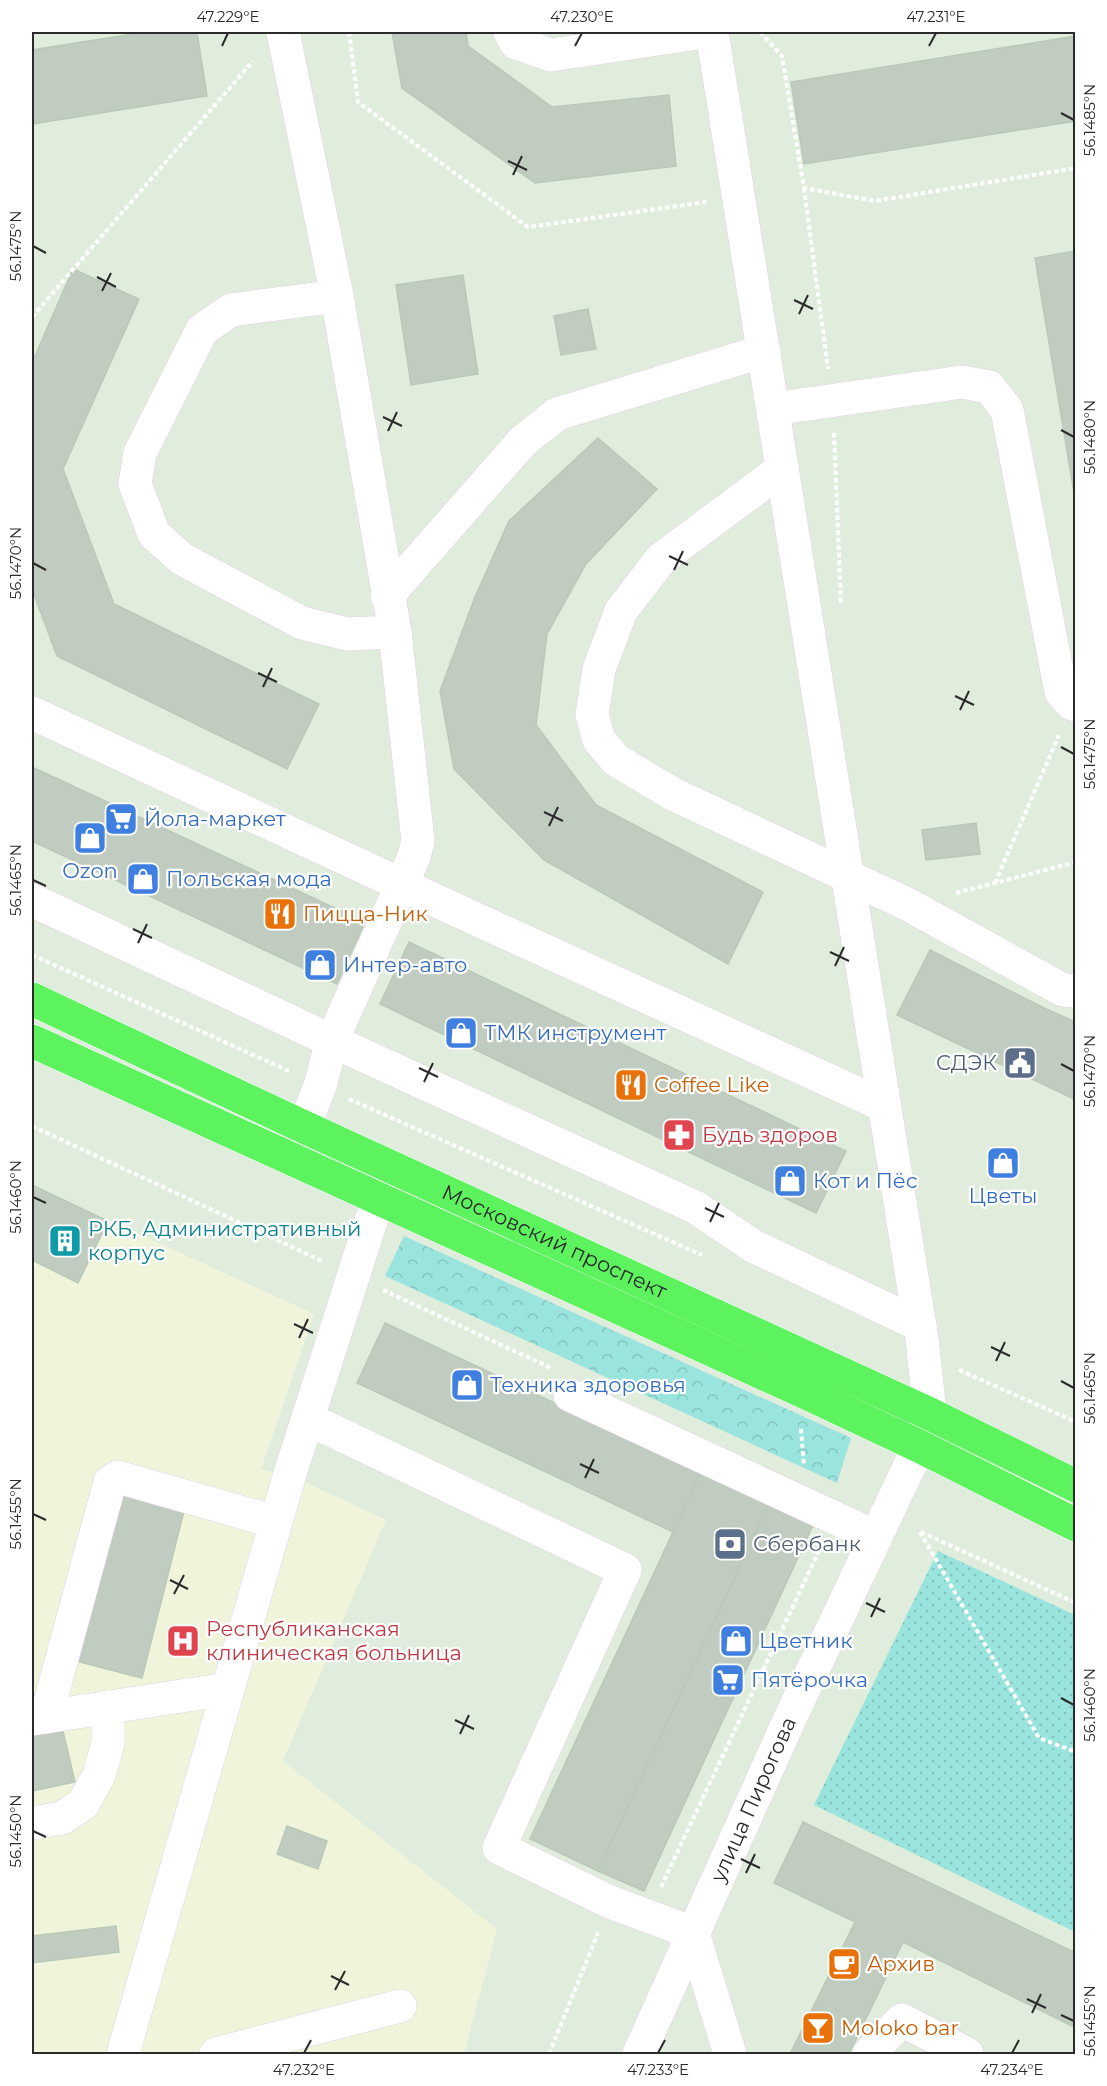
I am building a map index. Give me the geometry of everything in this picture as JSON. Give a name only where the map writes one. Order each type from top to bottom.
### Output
[{"type":"main road","name":"Московский проспект","points":[[32,999],[304,1127],[930,1414],[1076,1486]]},
{"type":"main road","name":"Московский проспект","points":[[32,1041],[759,1371],[919,1446],[1076,1525]]},
{"type":"main road","name":"улица Пирогова","points":[[919,1446],[930,1414]]},
{"type":"street","points":[[283,32],[337,296],[395,632],[418,841],[414,857],[332,1041],[320,1086],[304,1127]]},
{"type":"street","points":[[510,32],[516,43],[551,55],[704,32]]},
{"type":"street","points":[[712,32],[920,1325],[930,1414]]},
{"type":"street","points":[[337,296],[231,310],[202,330],[140,453],[135,484],[154,534],[182,559],[302,623],[347,634],[395,632]]},
{"type":"street","points":[[387,596],[523,441],[557,414],[764,351]]},
{"type":"street","points":[[773,409],[962,382],[989,387],[1007,410],[1061,692],[1074,704]]},
{"type":"street","points":[[782,469],[661,560],[621,611],[599,669],[592,715],[599,740],[616,760],[673,795],[909,905],[1063,990],[1076,991]]},
{"type":"street","points":[[32,713],[401,885],[885,1106]]},
{"type":"street","points":[[32,900],[332,1041],[695,1207],[753,1246],[920,1325]]},
{"type":"street","points":[[123,2055],[276,1522],[378,1199]]},
{"type":"street","points":[[570,1395],[876,1537]]},
{"type":"street","points":[[308,1419],[625,1570],[499,1848],[610,1902],[693,1933],[730,2055]]},
{"type":"street","name":"улица Пирогова","points":[[639,2055],[792,1714],[919,1446]]},
{"type":"street","points":[[227,1689],[39,1718],[110,1482],[118,1477],[276,1522]]},
{"type":"street","points":[[32,1823],[62,1818],[83,1804],[99,1775],[108,1743],[108,1707]]},
{"type":"street","points":[[216,2055],[400,2006]]},
{"type":"street","points":[[869,2055],[902,2020],[967,2055]]},
{"type":"path","points":[[349,32],[358,102],[528,227],[739,197]]},
{"type":"path","points":[[760,32],[782,56],[804,188],[832,401],[842,614]]},
{"type":"path","points":[[32,317],[256,58]]},
{"type":"path","points":[[804,188],[875,201],[1076,168]]},
{"type":"path","points":[[995,883],[1074,704]]},
{"type":"path","points":[[909,905],[1076,862]]},
{"type":"path","points":[[32,955],[296,1075]]},
{"type":"path","points":[[346,1097],[706,1257]]},
{"type":"path","points":[[32,1126],[329,1264]]},
{"type":"path","points":[[952,1367],[1076,1422]]},
{"type":"path","points":[[801,1425],[804,1467]]},
{"type":"path","points":[[661,1887],[835,1518]]},
{"type":"path","points":[[1076,1603],[920,1532],[1039,1738],[1076,1752]]},
{"type":"path","points":[[549,2055],[610,1902]]},
{"type":"shaded area","name":"Республиканская клиническая больница","points":[[32,1185],[314,1314],[261,1469],[305,1482],[386,1520],[283,1761],[497,1929],[464,2054],[32,2054]]},
{"type":"green space","points":[[404,1236],[851,1438],[837,1483],[385,1276]]},
{"type":"green space","points":[[938,1551],[1075,1615],[1075,1932],[814,1805]]},
{"type":"building","points":[[146,32],[197,32],[207,96],[32,124],[32,50]]},
{"type":"building","points":[[392,32],[466,32],[468,46],[552,107],[669,95],[676,166],[535,183],[402,88]]},
{"type":"building","points":[[1076,36],[1076,121],[804,164],[791,82]]},
{"type":"building","points":[[1076,251],[1076,505],[1035,258]]},
{"type":"building","points":[[73,269],[139,299],[63,469],[114,604],[319,704],[287,769],[57,656],[32,589],[32,363]]},
{"type":"building","points":[[463,275],[478,374],[411,385],[396,285]]},
{"type":"building","points":[[588,309],[596,349],[561,355],[554,316]]},
{"type":"building","points":[[598,438],[657,489],[586,564],[547,634],[536,725],[596,805],[763,892],[728,964],[544,860],[454,769],[440,691],[475,597],[509,521]]},
{"type":"building","points":[[32,767],[365,922],[337,984],[32,841]]},
{"type":"building","points":[[976,823],[980,854],[926,860],[922,830]]},
{"type":"building","points":[[409,942],[846,1151],[816,1213],[380,1004]]},
{"type":"building","points":[[930,950],[1076,1022],[1076,1100],[897,1015]]},
{"type":"building","name":"РКБ, Административный корпус","points":[[32,1185],[108,1221],[78,1283],[32,1260]]},
{"type":"building","points":[[385,1323],[701,1472],[673,1532],[357,1383]]},
{"type":"building","points":[[701,1472],[769,1504],[598,1871],[530,1839]]},
{"type":"building","points":[[116,1486],[186,1503],[142,1678],[72,1660]]},
{"type":"building","points":[[769,1504],[813,1525],[644,1891],[598,1871]]},
{"type":"building","points":[[62,1727],[75,1782],[32,1791],[32,1734]]},
{"type":"building","points":[[803,1822],[1076,1953],[1076,2028],[903,1942],[849,2054],[790,2054],[855,1922],[774,1883]]},
{"type":"building","points":[[287,1826],[327,1841],[318,1869],[277,1854]]},
{"type":"building","points":[[116,1926],[119,1952],[32,1963],[32,1936]]},
{"type":"place","name":"Йола-маркет","points":[[121,819]]},
{"type":"place","name":"Ozon","points":[[90,838]]},
{"type":"place","name":"Польская мода","points":[[143,879]]},
{"type":"place","name":"Пицца-Ник","points":[[280,914]]},
{"type":"place","name":"Интер-авто","points":[[320,965]]},
{"type":"place","name":"ТМК инструмент","points":[[461,1033]]},
{"type":"place","name":"СДЭК","points":[[1020,1063]]},
{"type":"place","name":"Coffee Like","points":[[631,1085]]},
{"type":"place","name":"Будь здоров","points":[[679,1135]]},
{"type":"place","name":"Цветы","points":[[1003,1163]]},
{"type":"place","name":"Кот и Пёс","points":[[790,1181]]},
{"type":"place","name":"РКБ, Административный корпус","points":[[65,1241]]},
{"type":"place","name":"Техника здоровья","points":[[467,1385]]},
{"type":"place","name":"Сбербанк","points":[[730,1544]]},
{"type":"place","name":"Республиканская клиническая больница","points":[[183,1641]]},
{"type":"place","name":"Цветник","points":[[736,1641]]},
{"type":"place","name":"Пятёрочка","points":[[728,1680]]},
{"type":"place","name":"Архив","points":[[844,1964]]},
{"type":"place","name":"Moloko bar","points":[[818,2028]]}]
